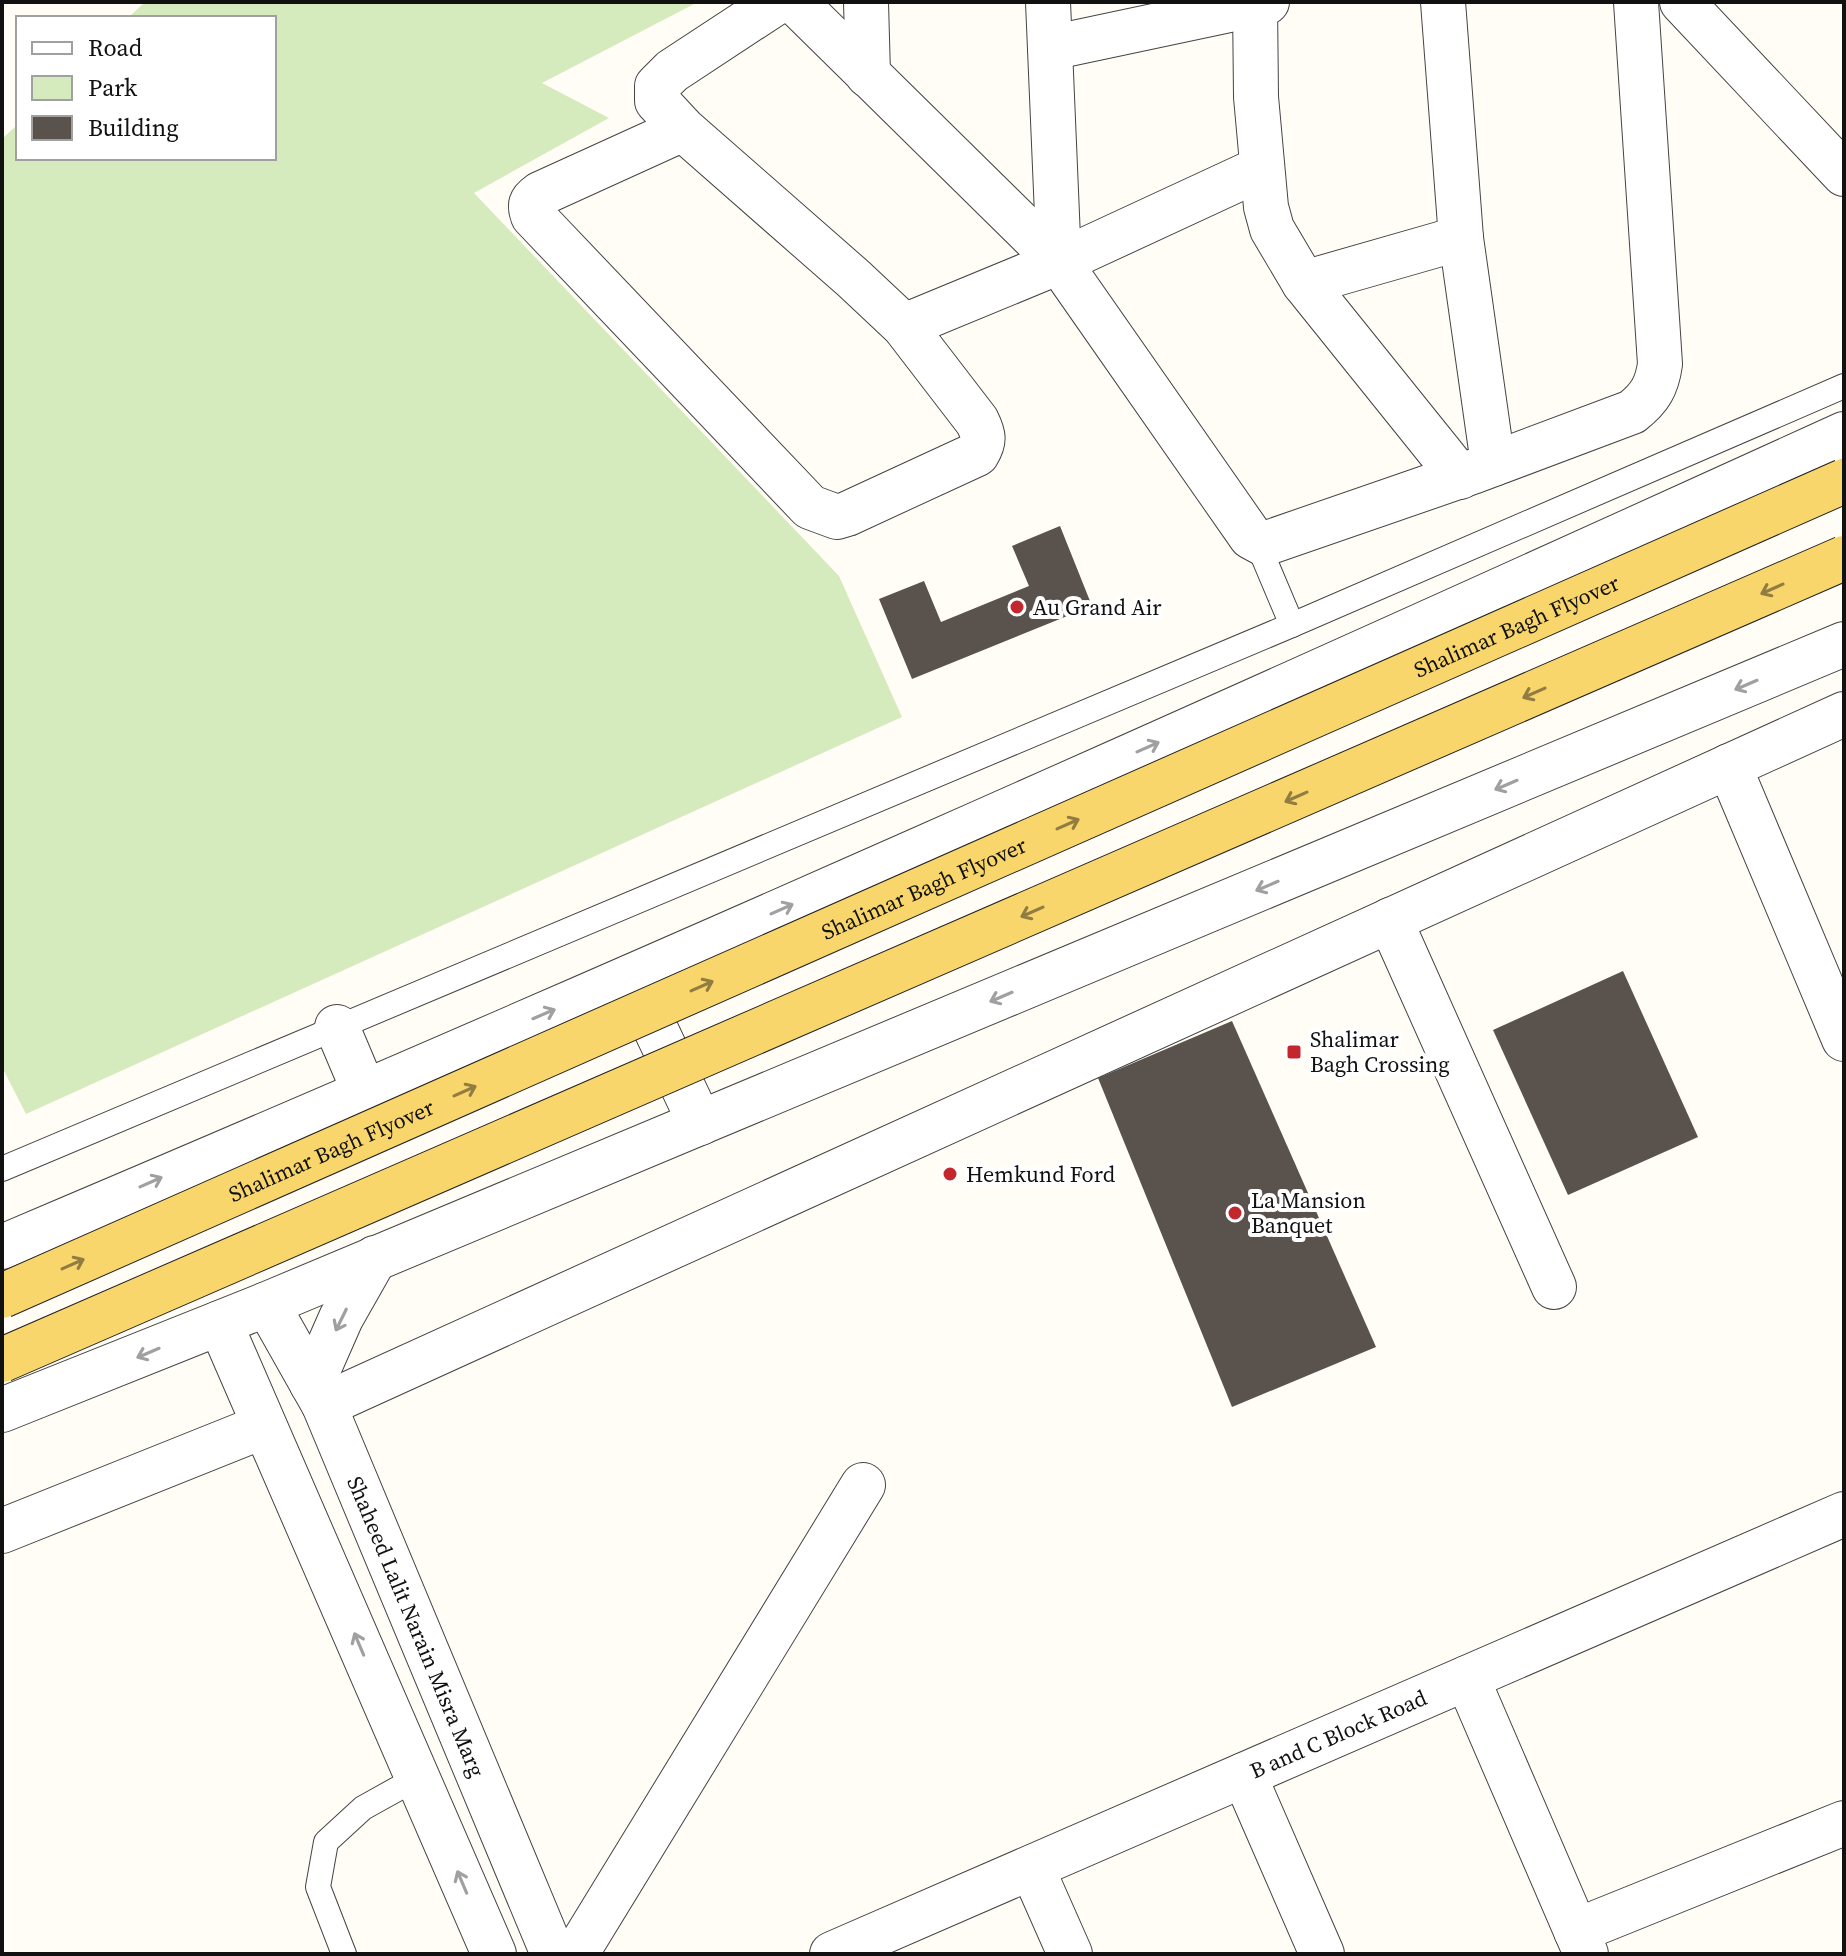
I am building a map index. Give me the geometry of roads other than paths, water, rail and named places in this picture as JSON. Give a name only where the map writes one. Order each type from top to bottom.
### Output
[{"type":"main road","name":"Shalimar Bagh Flyover","points":[[2,1296],[1844,481]]},
{"type":"main road","points":[[2,1360],[1844,558]]},
{"type":"street","points":[[683,129],[540,194],[532,199],[530,207],[533,216],[810,507],[837,517],[847,514],[977,454],[983,445],[984,434],[977,421],[904,326],[683,129],[657,101],[657,86],[672,71],[777,2]]},
{"type":"street","points":[[795,2],[1059,262],[1257,542],[1272,544],[1632,412],[1645,402],[1657,384],[1660,364],[1636,2]]},
{"type":"street","points":[[866,2],[868,75]]},
{"type":"street","points":[[1048,2],[1059,262]]},
{"type":"street","points":[[1443,2],[1476,471]]},
{"type":"street","points":[[1682,2],[1844,174]]},
{"type":"street","points":[[1050,48],[1259,4],[1256,97],[1266,207],[1272,229],[1304,283],[1476,471]]},
{"type":"street","points":[[904,326],[1059,262],[1262,168]]},
{"type":"street","points":[[1304,283],[1461,238]]},
{"type":"street","points":[[2,1247],[631,977],[1486,597],[1844,434]]},
{"type":"street","points":[[2,1410],[226,1336],[274,1317],[375,1258],[1843,646]]},
{"type":"street","points":[[318,1394],[1390,920],[1844,714]]},
{"type":"street","points":[[1729,766],[1844,1039]]},
{"type":"street","points":[[1390,920],[1554,1287]]},
{"type":"street","points":[[631,977],[700,1123]]},
{"type":"street","points":[[337,1027],[364,1091]]},
{"type":"street","points":[[318,1394],[341,1318],[375,1258]]},
{"type":"street","name":"Shaheed Lalit Narain Misra Marg","points":[[274,1317],[318,1394],[553,1954]]},
{"type":"street","points":[[226,1336],[494,1954]]},
{"type":"street","points":[[2,1531],[264,1426]]},
{"type":"street","points":[[576,1954],[863,1485]]},
{"type":"street","name":"B and C Block Road","points":[[832,1954],[1844,1514]]},
{"type":"street","points":[[1467,1678],[1581,1943],[1844,1823]]},
{"type":"street","points":[[1244,1775],[1322,1954]]},
{"type":"street","points":[[1032,1868],[1070,1954]]},
{"type":"lane","points":[[2,1169],[1292,625],[1844,386]]},
{"type":"lane","points":[[1257,542],[1292,625]]},
{"type":"lane","points":[[344,1954],[318,1887],[326,1842],[363,1808],[417,1778]]},
{"type":"place","name":"Au Grand Air","points":[[1017,607]]},
{"type":"place","name":"Shalimar Bagh Crossing","points":[[1294,1052]]},
{"type":"place","name":"Hemkund Ford","points":[[950,1174]]},
{"type":"place","name":"La Mansion Banquet","points":[[1235,1213]]}]
